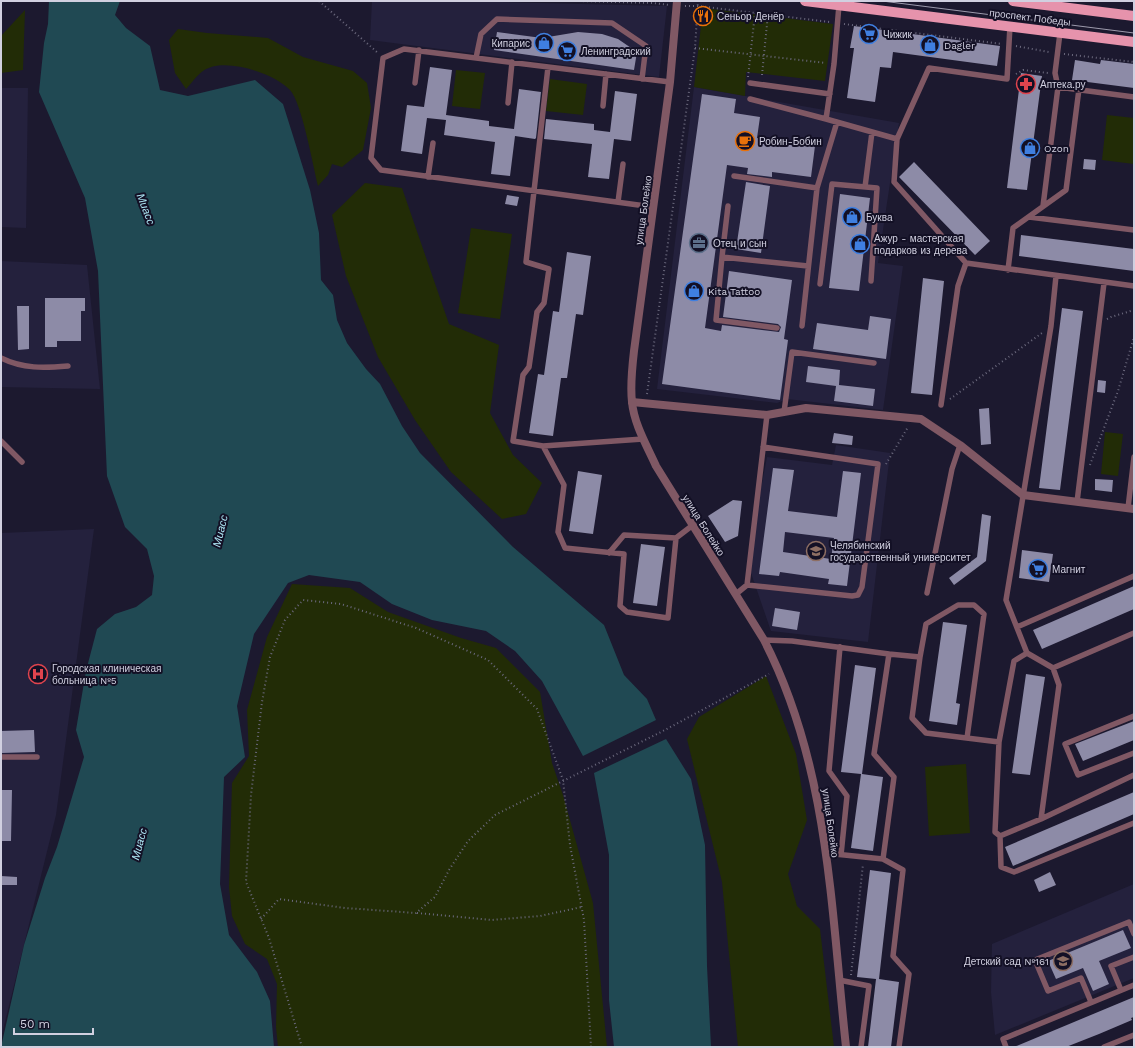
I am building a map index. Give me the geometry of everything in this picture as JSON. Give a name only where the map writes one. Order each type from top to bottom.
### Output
[{"type":"main road","name":"проспект Победы","points":[[804,1],[1134,42]]},
{"type":"main road","name":"проспект Победы","points":[[1013,1],[1076,5],[1134,16]]},
{"type":"street","name":"улица Болейко","points":[[677,4],[670,82],[634,351],[632,402],[643,439],[656,466],[736,594],[779,668],[802,732],[820,811],[846,1047]]},
{"type":"street","points":[[632,402],[767,415],[806,408],[921,419],[960,445],[1023,494],[1131,509]]},
{"type":"lane","points":[[826,119],[834,64],[836,23],[839,5]]},
{"type":"lane","points":[[476,58],[481,34],[497,19],[612,23],[646,46],[642,79]]},
{"type":"lane","points":[[1010,26],[1007,45],[1007,79],[929,68],[897,139],[894,182],[966,264],[1134,286]]},
{"type":"lane","points":[[1043,206],[1058,87],[1055,73],[1060,33]]},
{"type":"lane","points":[[653,207],[381,170],[371,158],[384,58],[404,49],[419,50],[670,82]]},
{"type":"lane","points":[[415,83],[419,50]]},
{"type":"lane","points":[[508,103],[512,62]]},
{"type":"lane","points":[[548,67],[526,262],[549,269],[544,303],[537,312],[529,367],[523,375],[513,441],[543,446],[643,439]]},
{"type":"lane","points":[[603,106],[606,74]]},
{"type":"lane","points":[[749,83],[830,94]]},
{"type":"lane","points":[[1058,87],[1134,97]]},
{"type":"lane","points":[[1008,270],[1013,228],[1066,190],[1079,89]]},
{"type":"lane","points":[[750,99],[897,139]]},
{"type":"lane","points":[[802,326],[817,188],[837,122]]},
{"type":"lane","points":[[865,187],[872,132]]},
{"type":"lane","points":[[428,177],[433,143]]},
{"type":"lane","points":[[618,202],[622,164]]},
{"type":"lane","points":[[734,176],[817,188]]},
{"type":"lane","points":[[820,284],[832,184],[877,188],[871,281]]},
{"type":"lane","points":[[728,206],[716,320],[777,328]]},
{"type":"lane","points":[[1029,216],[1134,230]]},
{"type":"lane","points":[[722,257],[808,266]]},
{"type":"lane","points":[[941,405],[958,286],[966,264]]},
{"type":"lane","points":[[1041,819],[1059,685],[1053,668],[1027,653],[1006,600],[1051,326],[1056,276]]},
{"type":"lane","points":[[1077,502],[1104,283]]},
{"type":"lane","points":[[784,412],[792,352],[874,363]]},
{"type":"lane","points":[[1,358],[10,362],[36,368],[68,366]]},
{"type":"lane","points":[[736,594],[747,585],[767,415]]},
{"type":"lane","points":[[1,441],[22,462]]},
{"type":"lane","points":[[927,592],[952,469],[960,445]]},
{"type":"lane","points":[[543,446],[564,484],[558,532],[565,548],[624,554],[620,606],[627,612],[668,618],[676,538]]},
{"type":"lane","points":[[747,585],[852,596],[858,595],[862,587],[876,482],[878,464],[763,447]]},
{"type":"lane","points":[[1131,509],[1134,457]]},
{"type":"lane","points":[[609,552],[624,535],[676,538],[693,525]]},
{"type":"lane","points":[[1017,627],[1134,576]]},
{"type":"lane","points":[[967,738],[984,614],[974,605],[958,604],[926,624],[912,718],[926,733],[999,742]]},
{"type":"lane","points":[[1053,668],[1134,633]]},
{"type":"lane","points":[[764,640],[792,641],[920,657]]},
{"type":"lane","points":[[840,647],[829,771],[847,796],[841,855]]},
{"type":"lane","points":[[1027,653],[1014,661],[999,742],[995,832],[1000,836],[1001,868],[1014,872],[1134,822]]},
{"type":"lane","points":[[883,859],[894,777],[874,754],[888,654]]},
{"type":"lane","points":[[1134,716],[1065,744],[1078,775],[1134,753]]},
{"type":"lane","points":[[1,757],[37,757]]},
{"type":"lane","points":[[1000,836],[1041,819],[1134,775]]},
{"type":"lane","points":[[825,853],[883,859],[903,870],[893,956],[908,974],[899,1047]]},
{"type":"lane","points":[[1091,1002],[1081,978],[1048,991],[1035,960],[1129,922],[1134,934]]},
{"type":"lane","points":[[1121,990],[1111,966],[1134,956]]},
{"type":"lane","points":[[839,980],[869,986],[861,1047]]},
{"type":"lane","points":[[1006,1047],[1003,1039],[1134,985]]},
{"type":"lane","points":[[1104,1047],[1134,1035]]},
{"type":"path","points":[[319,1],[384,58]]},
{"type":"path","points":[[579,1],[653,2],[755,12],[1134,62]]},
{"type":"path","points":[[646,403],[695,48],[698,1]]},
{"type":"path","points":[[749,83],[750,55],[755,12]]},
{"type":"path","points":[[762,75],[768,14]]},
{"type":"path","points":[[695,48],[834,64]]},
{"type":"path","points":[[1007,79],[1023,70],[1055,73]]},
{"type":"path","points":[[1099,325],[1111,316],[1134,310]]},
{"type":"path","points":[[941,405],[1051,326]]},
{"type":"path","points":[[1088,472],[1118,391],[1134,337]]},
{"type":"path","points":[[876,482],[906,427],[921,419]]},
{"type":"path","points":[[302,1047],[274,952],[246,882],[251,795],[262,702],[270,657],[285,620],[303,600],[341,604],[416,628],[488,660],[537,709],[564,780],[570,844],[584,920],[591,1047]]},
{"type":"path","points":[[416,913],[435,897],[449,870],[468,841],[495,815],[663,731],[779,668]]},
{"type":"path","points":[[850,982],[864,857]]},
{"type":"path","points":[[261,918],[279,899],[345,908],[492,920],[540,916],[582,907]]},
{"type":"shaded area","points":[[372,1],[453,1],[667,6],[659,77],[370,40]]},
{"type":"shaded area","points":[[703,8],[833,24],[825,81],[746,72],[745,96],[694,87]]},
{"type":"shaded area","points":[[25,10],[23,70],[1,73],[1,36]]},
{"type":"shaded area","points":[[178,29],[268,38],[303,57],[353,71],[367,83],[371,108],[363,150],[342,167],[332,164],[328,175],[318,186],[303,121],[299,108],[290,90],[272,78],[248,68],[223,65],[212,67],[203,71],[186,89],[175,73],[169,40]]},
{"type":"shaded area","points":[[456,70],[485,73],[480,109],[452,106]]},
{"type":"shaded area","points":[[550,79],[587,84],[583,115],[546,111]]},
{"type":"shaded area","points":[[694,87],[899,123],[878,263],[903,266],[883,410],[787,399],[777,403],[657,389]]},
{"type":"shaded area","points":[[1,88],[28,88],[26,228],[1,227]]},
{"type":"shaded area","points":[[1107,115],[1134,118],[1134,164],[1102,160]]},
{"type":"shaded area","points":[[365,183],[402,188],[449,324],[499,345],[490,413],[513,455],[542,483],[526,514],[502,519],[451,472],[415,420],[378,357],[346,276],[332,215]]},
{"type":"shaded area","points":[[471,228],[512,234],[500,319],[458,313]]},
{"type":"shaded area","points":[[1,261],[87,265],[100,389],[1,387]]},
{"type":"shaded area","points":[[1105,432],[1123,434],[1118,476],[1101,474]]},
{"type":"shaded area","name":"Челябинский государственный университет","points":[[836,445],[890,453],[868,642],[771,631],[751,573],[759,499],[767,457],[832,465]]},
{"type":"shaded area","name":"Городская клиническая больница №5","points":[[94,529],[56,815],[1,1038],[1,533]]},
{"type":"shaded area","points":[[292,584],[350,588],[388,612],[461,638],[496,648],[540,692],[552,763],[563,795],[593,903],[607,1047],[278,1047],[276,1027],[277,984],[267,959],[245,944],[232,916],[229,887],[232,783],[249,756],[247,710],[267,637]]},
{"type":"shaded area","points":[[766,676],[796,754],[807,820],[788,874],[797,906],[820,929],[834,1047],[738,1047],[722,882],[687,739],[699,717]]},
{"type":"shaded area","points":[[966,764],[970,833],[929,836],[925,767]]},
{"type":"shaded area","name":"Детский сад №161","points":[[1134,884],[1134,978],[995,1035],[991,992],[992,944]]},
{"type":"water","name":"Миасс","points":[[49,1],[120,1],[115,15],[126,28],[150,46],[160,90],[188,96],[255,80],[283,104],[310,190],[319,233],[321,280],[333,295],[337,320],[347,343],[366,369],[380,384],[402,426],[420,453],[513,547],[604,625],[624,675],[647,699],[656,720],[583,756],[542,681],[515,651],[486,631],[432,620],[392,604],[360,582],[309,575],[288,583],[254,634],[237,706],[245,757],[224,777],[220,884],[229,935],[257,972],[270,1001],[274,1047],[1,1047],[24,945],[45,878],[57,847],[84,757],[76,730],[86,671],[97,629],[115,614],[136,607],[152,595],[154,576],[147,549],[125,527],[107,476],[98,271],[85,198],[39,92],[44,43],[48,24]]},
{"type":"water","points":[[666,739],[691,779],[705,845],[707,966],[711,1047],[614,1047],[609,1000],[609,855],[594,773]]},
{"type":"building","points":[[854,26],[1000,46],[997,66],[893,52],[891,68],[880,67],[875,102],[847,98],[854,48],[850,48]]},
{"type":"building","name":"Ленинградский","points":[[497,32],[542,38],[578,32],[602,34],[618,39],[637,52],[634,70],[494,50]]},
{"type":"building","points":[[1075,60],[1100,64],[1101,60],[1134,64],[1134,88],[1072,80]]},
{"type":"building","points":[[430,67],[452,70],[446,115],[489,121],[489,126],[514,129],[519,89],[541,92],[536,138],[515,136],[510,176],[491,174],[495,142],[444,135],[446,120],[427,118],[422,154],[401,151],[407,105],[424,107]]},
{"type":"building","points":[[1021,73],[1042,76],[1027,190],[1007,188]]},
{"type":"building","points":[[615,91],[637,94],[631,141],[614,139],[609,179],[588,177],[592,144],[544,139],[546,119],[594,124],[594,130],[610,132]]},
{"type":"building","points":[[702,94],[736,99],[734,113],[760,117],[757,138],[815,146],[811,177],[772,172],[772,177],[747,174],[748,168],[727,165],[705,328],[721,331],[722,325],[779,332],[781,327],[778,324],[723,317],[729,271],[792,280],[784,339],[788,340],[780,400],[662,384]]},
{"type":"building","points":[[1084,159],[1096,160],[1095,170],[1083,169]]},
{"type":"building","points":[[914,162],[990,241],[975,255],[899,177]]},
{"type":"building","points":[[746,182],[770,186],[761,253],[736,249]]},
{"type":"building","points":[[840,194],[870,198],[859,291],[829,288]]},
{"type":"building","points":[[507,195],[519,197],[517,206],[505,204]]},
{"type":"building","points":[[1021,235],[1134,249],[1134,271],[1019,256]]},
{"type":"building","points":[[567,252],[591,256],[583,315],[576,314],[567,378],[561,378],[553,436],[529,433],[538,374],[544,375],[553,311],[559,312]]},
{"type":"building","points":[[923,278],[944,281],[932,395],[911,393]]},
{"type":"building","points":[[45,298],[85,298],[85,311],[81,311],[81,341],[57,341],[57,347],[45,347]]},
{"type":"building","points":[[17,306],[29,306],[29,349],[18,350]]},
{"type":"building","points":[[1062,308],[1083,311],[1060,490],[1039,488]]},
{"type":"building","points":[[870,316],[891,319],[886,359],[813,349],[817,323],[868,330]]},
{"type":"building","points":[[808,366],[840,370],[839,385],[875,389],[873,406],[834,401],[836,386],[806,382]]},
{"type":"building","points":[[1098,380],[1106,381],[1105,393],[1097,392]]},
{"type":"building","points":[[989,408],[991,444],[981,445],[979,409]]},
{"type":"building","points":[[834,433],[853,436],[852,445],[832,443]]},
{"type":"building","points":[[773,468],[794,470],[788,511],[837,517],[843,471],[861,473],[847,586],[828,584],[829,579],[780,572],[779,576],[759,574]],"holes":[[[785,532],[834,538],[831,559],[783,552]]]},
{"type":"building","points":[[578,471],[602,475],[593,534],[569,531]]},
{"type":"building","points":[[1095,479],[1113,480],[1112,492],[1095,490]]},
{"type":"building","points":[[733,500],[742,501],[738,536],[725,542],[708,516]]},
{"type":"building","points":[[982,514],[991,516],[986,561],[954,585],[949,578],[977,557]]},
{"type":"building","points":[[641,544],[665,547],[657,606],[633,603]]},
{"type":"building","points":[[1022,550],[1053,554],[1049,582],[1019,578]]},
{"type":"building","points":[[1134,586],[1134,609],[1042,649],[1033,630]]},
{"type":"building","points":[[775,608],[800,612],[797,630],[772,626]]},
{"type":"building","points":[[943,622],[967,625],[956,703],[960,704],[957,725],[929,721]]},
{"type":"building","points":[[855,665],[876,668],[862,774],[883,777],[873,851],[851,848],[861,774],[841,772]]},
{"type":"building","points":[[1026,674],[1045,677],[1030,775],[1012,773]]},
{"type":"building","points":[[1134,721],[1134,740],[1083,761],[1075,744]]},
{"type":"building","points":[[34,730],[35,752],[1,753],[1,731]]},
{"type":"building","points":[[1,790],[12,790],[11,841],[1,841]]},
{"type":"building","points":[[1134,792],[1134,814],[1013,866],[1005,847]]},
{"type":"building","points":[[870,870],[891,873],[879,979],[899,982],[891,1047],[868,1047],[876,979],[857,977]]},
{"type":"building","points":[[1050,872],[1056,885],[1039,892],[1034,880]]},
{"type":"building","points":[[1,876],[17,877],[17,885],[1,885]]},
{"type":"building","points":[[1123,930],[1131,948],[1099,961],[1109,984],[1093,991],[1083,968],[1056,979],[1048,961]]},
{"type":"building","points":[[1134,997],[1134,1017],[1131,1018],[1132,1020],[1099,1034],[1066,1047],[1014,1047]]},
{"type":"tram line","points":[[882,1],[1134,33]]},
{"type":"place","name":"Сеньор Денёр","points":[[703,16]]},
{"type":"place","name":"Чижик","points":[[869,34]]},
{"type":"place","name":"Кипарис","points":[[544,43]]},
{"type":"place","name":"Dagler","points":[[930,45]]},
{"type":"place","name":"Ленинградский","points":[[567,51]]},
{"type":"place","name":"Аптека.ру","points":[[1026,84]]},
{"type":"place","name":"Робин-Бобин","points":[[745,141]]},
{"type":"place","name":"Ozon","points":[[1030,148]]},
{"type":"place","name":"Буква","points":[[852,217]]},
{"type":"place","name":"Отец и сын","points":[[699,243]]},
{"type":"place","name":"Ажур - мастерская подарков из дерева","points":[[860,244]]},
{"type":"place","name":"Kita Tattoo","points":[[694,291]]},
{"type":"place","name":"Челябинский государственный университет","points":[[816,551]]},
{"type":"place","name":"Магнит","points":[[1038,569]]},
{"type":"place","name":"Городская клиническая больница №5","points":[[38,674]]},
{"type":"place","name":"Детский сад №161","points":[[1063,961]]}]
